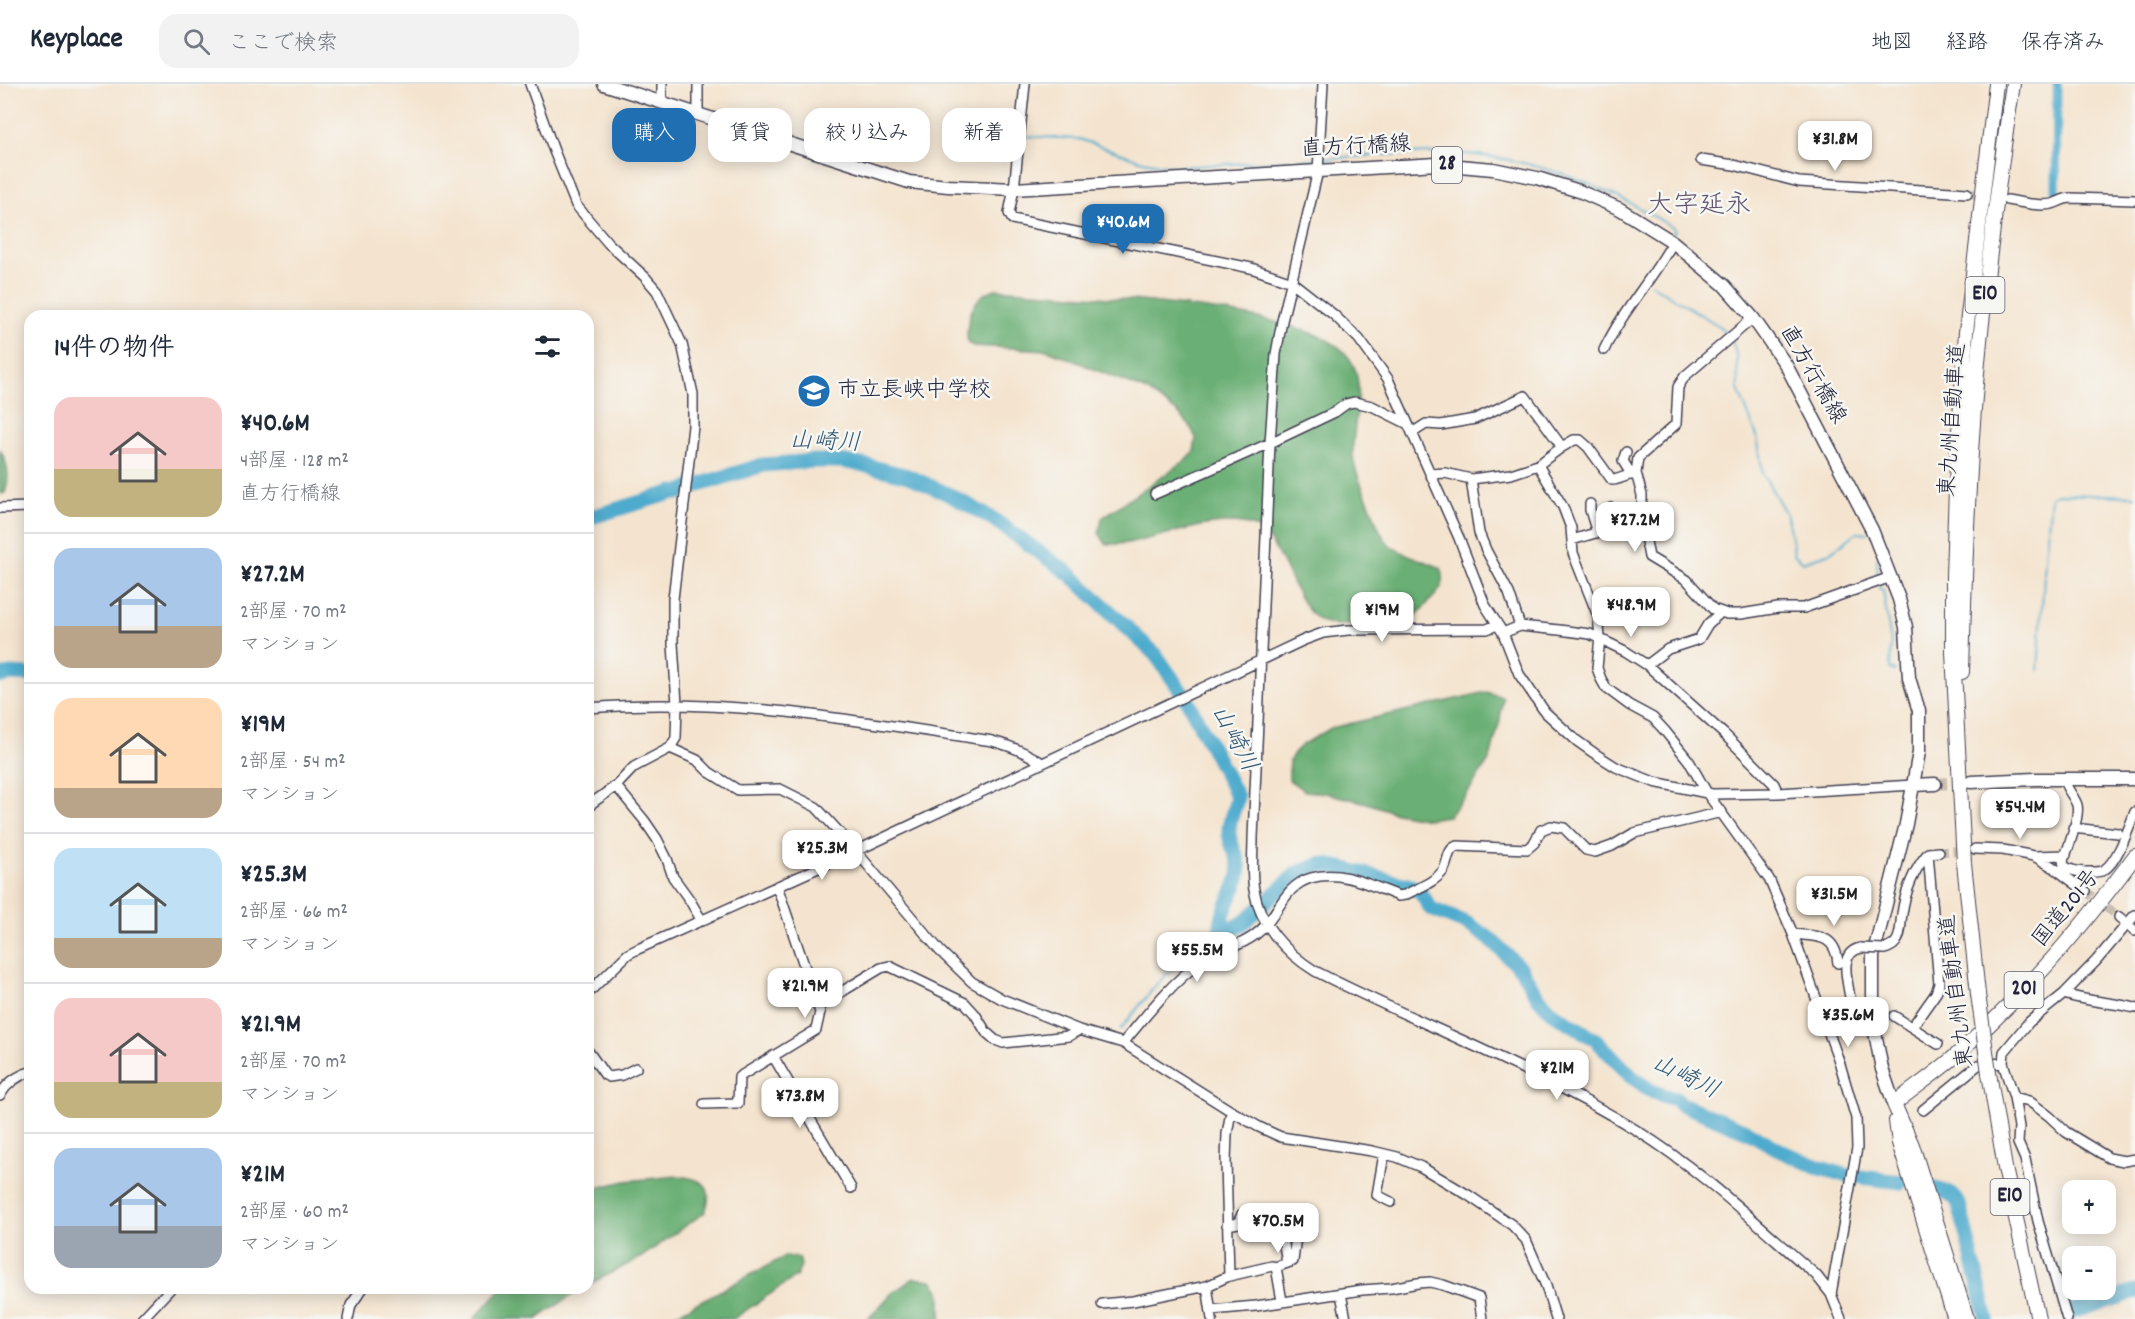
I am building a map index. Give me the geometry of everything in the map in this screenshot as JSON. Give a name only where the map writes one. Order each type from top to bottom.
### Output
[{"type":"highway","name":"東九州自動車道","points":[[1996,84],[1966,332],[1957,460],[1953,652],[1964,863],[1978,994],[2007,1179],[2038,1319]]},
{"type":"highway","name":"東九州自動車道","points":[[1960,761],[1965,575],[1980,342],[1998,185],[2013,84]]},
{"type":"highway","name":"国道201号","points":[[1894,1104],[1960,1052],[2052,962],[2097,909],[2135,856]]},
{"type":"highway","points":[[1894,1104],[1899,1143],[1955,1319]]},
{"type":"highway","points":[[1894,1104],[1912,1146],[1967,1319]]},
{"type":"main road","name":"直方行橋線","points":[[604,84],[625,88],[698,115],[909,182],[1014,189],[1437,165],[1493,169],[1537,178],[1579,191],[1620,209],[1673,242],[1724,285],[1753,318],[1786,365],[1872,530],[1899,599],[1906,627],[1909,678],[1919,711],[1919,752],[1906,824],[1873,957],[1873,1022],[1881,1069],[1894,1104]]},
{"type":"main road","points":[[1971,782],[2135,779]]},
{"type":"main road","points":[[1914,785],[1935,784]]},
{"type":"street","points":[[530,84],[576,205],[598,232],[657,291],[682,344],[693,394],[693,426],[673,599],[677,705],[675,738],[670,748],[634,767],[616,786],[594,801]]},
{"type":"street","points":[[662,84],[662,103]]},
{"type":"street","points":[[698,84],[698,115]]},
{"type":"street","points":[[1025,84],[1014,189],[1009,213],[1012,219],[1251,268],[1292,282],[1315,298],[1359,339],[1388,379],[1476,578],[1485,605],[1500,629],[1519,674],[1545,712],[1576,741],[1616,767],[1635,775],[1654,782],[1707,793],[1778,793],[1914,785]]},
{"type":"street","points":[[1323,84],[1318,171],[1276,354],[1253,838],[1253,879],[1258,904],[1266,922],[1282,945],[1299,961],[1315,971],[1554,1083],[1637,1130],[1699,1175],[1816,1275],[1831,1294],[1840,1319]]},
{"type":"street","points":[[1701,160],[1734,165],[1799,182],[1967,193]]},
{"type":"street","points":[[2007,200],[2054,204],[2064,198],[2135,200]]},
{"type":"street","points":[[1604,350],[1619,321],[1673,242]]},
{"type":"street","points":[[1634,474],[1640,454],[1676,424],[1678,387],[1682,381],[1753,318]]},
{"type":"street","points":[[1155,494],[1270,443],[1354,402],[1371,406],[1410,428],[1475,419],[1526,396],[1562,447]]},
{"type":"street","points":[[1430,474],[1445,473],[1471,479],[1511,474],[1538,465],[1562,447],[1574,440],[1580,440],[1588,447],[1610,479],[1618,480],[1634,474]]},
{"type":"street","points":[[1626,452],[1623,461],[1634,474],[1642,495],[1642,521],[1649,557],[1688,580],[1707,604],[1720,613],[1741,614],[1778,608],[1804,608],[1891,577]]},
{"type":"street","points":[[1538,465],[1563,507],[1571,528],[1573,553],[1598,616],[1600,637],[1597,668],[1606,688],[1659,724],[1689,761],[1707,793],[1769,879],[1793,934],[1827,1030],[1851,1100],[1857,1131],[1855,1170],[1831,1294]]},
{"type":"street","points":[[1471,479],[1479,533],[1509,593],[1520,626]]},
{"type":"street","points":[[1590,504],[1597,532]]},
{"type":"street","points":[[0,508],[24,507]]},
{"type":"street","points":[[1611,508],[1611,528]]},
{"type":"street","points":[[1572,540],[1642,521]]},
{"type":"street","points":[[1647,665],[1668,649],[1699,639],[1708,624],[1720,613]]},
{"type":"street","points":[[594,987],[628,954],[856,852],[1304,640],[1334,631],[1500,629],[1520,626],[1600,637],[1647,665],[1736,746],[1774,784],[1778,793]]},
{"type":"street","points":[[594,708],[677,705],[796,712],[992,741],[1027,753],[1042,763]]},
{"type":"street","points":[[670,748],[697,760],[709,772],[738,790],[780,789],[816,807],[940,951],[972,982],[1002,999],[1079,1030],[1123,1043],[1232,1112],[1281,1137],[1384,1154],[1421,1167],[1512,1225],[1526,1240],[1546,1286],[1556,1319]]},
{"type":"street","points":[[2064,779],[2065,786],[2077,804],[2073,828],[2063,860],[2064,866],[2069,870],[2097,873],[2104,870],[2115,857],[2135,812]]},
{"type":"street","points":[[616,786],[657,839],[673,877],[702,921]]},
{"type":"street","points":[[1123,1043],[1167,993],[1197,964],[1215,953],[1255,936],[1298,883],[1318,876],[1329,876],[1357,880],[1399,896],[1417,889],[1439,875],[1445,869],[1450,852],[1457,846],[1527,849],[1534,843],[1541,830],[1551,826],[1564,828],[1586,850],[1595,852],[1612,846],[1634,833],[1722,812]]},
{"type":"street","points":[[2073,828],[2118,833]]},
{"type":"street","points":[[1976,849],[2003,850],[2034,856],[2066,855]]},
{"type":"street","points":[[1827,1030],[1841,1024],[1851,1014],[1851,993],[1845,967],[1846,958],[1861,948],[1890,948],[1896,942],[1902,911],[1918,865],[1928,853],[1939,852]]},
{"type":"street","points":[[1912,1027],[1936,993],[1939,984],[1928,853]]},
{"type":"street","points":[[2034,856],[2085,891]]},
{"type":"street","points":[[704,1104],[738,1103],[739,1077],[816,1030],[820,1011],[777,886]]},
{"type":"street","points":[[2067,1319],[2038,1221],[2025,1159],[2018,1143],[2020,1134],[2014,1097],[2003,1063],[2004,1052],[2029,1022],[2064,994],[2131,928],[2135,915]]},
{"type":"street","points":[[2119,917],[2131,928]]},
{"type":"street","points":[[1793,934],[1827,939],[1837,951],[1838,963]]},
{"type":"street","points":[[818,1006],[888,966],[965,1003],[986,1032],[995,1040],[1003,1043],[1069,1036],[1079,1030]]},
{"type":"street","points":[[2064,994],[2087,1001],[2110,1002],[2135,1008]]},
{"type":"street","points":[[1894,1016],[1938,1044]]},
{"type":"street","points":[[773,1056],[851,1188]]},
{"type":"street","points":[[594,1059],[609,1077],[622,1075],[636,1068]]},
{"type":"street","points":[[1923,1110],[1978,1065],[2003,1063]]},
{"type":"street","points":[[0,1095],[8,1084],[24,1074]]},
{"type":"street","points":[[2014,1097],[2029,1101],[2066,1132],[2109,1158],[2124,1161],[2135,1159]]},
{"type":"street","points":[[1229,1276],[1227,1152],[1232,1112]]},
{"type":"street","points":[[1384,1154],[1377,1195],[1391,1202]]},
{"type":"street","points":[[1227,1225],[1238,1223],[1242,1214]]},
{"type":"street","points":[[1102,1304],[1133,1301],[1207,1286],[1229,1276],[1276,1267],[1293,1261],[1296,1236],[1300,1226]]},
{"type":"street","points":[[1282,1233],[1287,1263]]},
{"type":"street","points":[[1276,1267],[1282,1301]]},
{"type":"street","points":[[1207,1286],[1212,1314],[1282,1301],[1430,1282],[1479,1298],[1482,1319]]},
{"type":"street","points":[[142,1319],[165,1294]]},
{"type":"street","points":[[348,1319],[351,1305],[359,1294]]},
{"type":"street","points":[[1341,1294],[1346,1319]]},
{"type":"green space","points":[[995,289],[1125,299],[1234,313],[1282,324],[1320,337],[1345,353],[1353,364],[1357,376],[1358,402],[1353,454],[1360,482],[1379,529],[1387,542],[1400,551],[1441,568],[1443,583],[1439,591],[1420,612],[1401,624],[1334,625],[1313,616],[1296,591],[1273,545],[1255,527],[1237,523],[1219,523],[1142,540],[1106,544],[1099,533],[1102,518],[1186,460],[1194,451],[1196,438],[1190,426],[1178,413],[1147,391],[1048,350],[973,346],[968,343],[968,324],[974,305],[983,295]]},
{"type":"green space","points":[[0,450],[7,466],[8,482],[5,493],[0,494]]},
{"type":"green space","points":[[1486,692],[1503,697],[1490,759],[1466,795],[1448,816],[1428,819],[1396,813],[1367,803],[1325,793],[1305,791],[1289,780],[1289,762],[1294,753],[1302,745],[1331,728]]},
{"type":"green space","points":[[678,1176],[694,1179],[705,1185],[709,1195],[708,1203],[705,1212],[640,1258],[594,1282],[594,1189],[625,1181]]},
{"type":"green space","points":[[786,1256],[799,1258],[801,1265],[797,1276],[733,1319],[667,1319]]},
{"type":"green space","points":[[914,1278],[932,1280],[941,1294],[941,1319],[868,1319],[892,1293]]},
{"type":"green space","points":[[496,1294],[574,1294],[537,1319],[474,1319]]},
{"type":"waterway","points":[[2056,196],[2057,84]]},
{"type":"waterway","points":[[1026,136],[1079,139],[1143,161],[1176,167],[1315,159]]},
{"type":"waterway","points":[[1320,159],[1386,154],[1453,153],[1541,167],[1569,176],[1623,200],[1675,229],[1672,236]]},
{"type":"waterway","points":[[1651,284],[1719,326],[1728,336]]},
{"type":"waterway","points":[[1732,340],[1737,357],[1738,389],[1757,436],[1763,474],[1787,516],[1794,554],[1802,562],[1828,554],[1858,532],[1868,533]]},
{"type":"waterway","name":"山崎川","points":[[594,516],[677,493],[763,465],[813,461],[841,461],[868,466],[908,476],[950,495],[993,519],[1071,575],[1156,655],[1187,700],[1237,797],[1229,833],[1239,863],[1239,875],[1224,912],[1221,934],[1243,923],[1296,874],[1321,864],[1411,886],[1421,893],[1431,909],[1468,924],[1490,939],[1521,969],[1537,996],[1553,1013],[1596,1040],[1632,1077],[1653,1092],[1678,1100],[1679,1103],[1748,1132],[1787,1154],[1820,1168],[1845,1175],[1901,1182]]},
{"type":"waterway","points":[[2038,671],[2051,497],[2056,494],[2135,496]]},
{"type":"waterway","points":[[1877,558],[1878,579]]},
{"type":"waterway","points":[[1879,585],[1879,588],[1883,590],[1891,643],[1890,669],[1895,671]]},
{"type":"waterway","name":"山崎川","points":[[0,676],[24,675]]},
{"type":"waterway","points":[[1120,1030],[1157,984],[1189,952],[1221,934]]},
{"type":"waterway","name":"山崎川","points":[[1936,1189],[1950,1194],[1959,1204],[1987,1319]]},
{"type":"waterway","name":"山崎川","points":[[2071,1312],[2135,1292]]},
{"type":"tunnel","points":[[1967,193],[2002,199]]},
{"type":"tunnel","points":[[1935,784],[1970,782]]},
{"type":"tunnel","points":[[1939,852],[1967,850]]},
{"type":"tunnel","points":[[2085,891],[2119,917]]},
{"type":"place","name":"市立長峡中学校","points":[[814,391]]},
{"type":"district","name":"大字延永","points":[[1699,206]]}]
